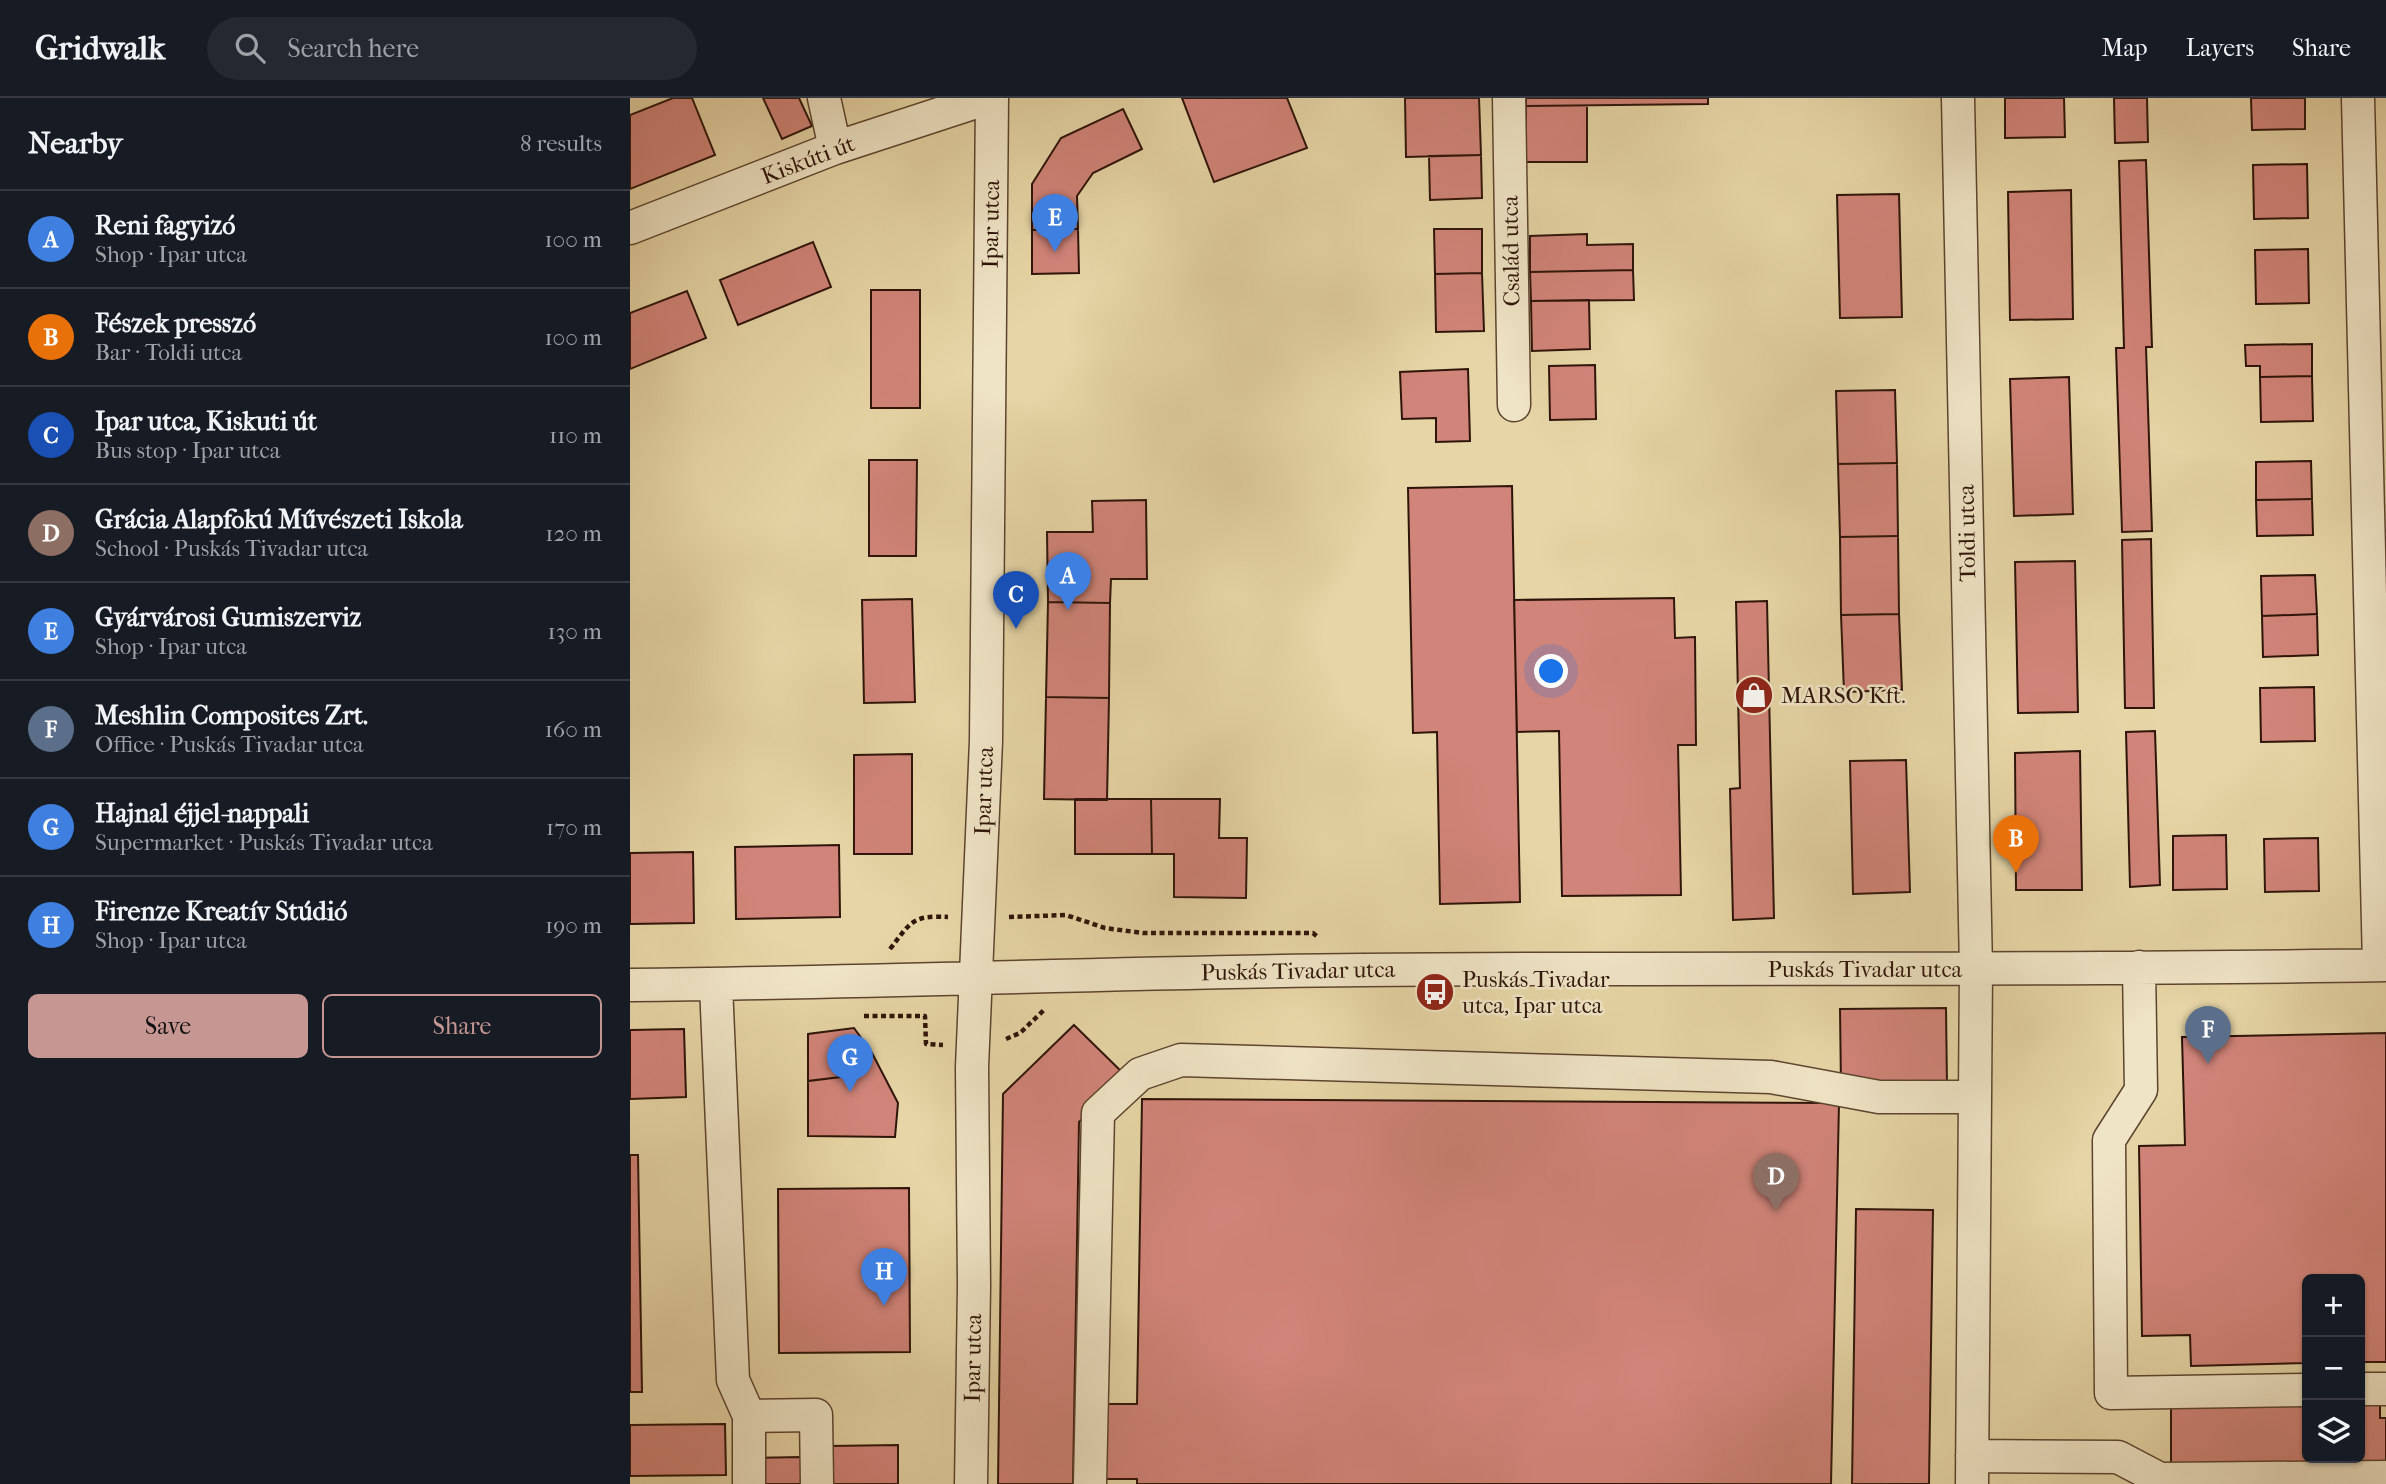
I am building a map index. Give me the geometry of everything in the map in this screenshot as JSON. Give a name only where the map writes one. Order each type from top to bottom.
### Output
[{"type":"street","points":[[824,98],[835,148]]},
{"type":"street","name":"Kiskúti út","points":[[630,228],[835,148],[990,98]]},
{"type":"street","name":"Ipar utca","points":[[971,1484],[974,1286],[972,1067],[986,741],[990,98]]},
{"type":"street","name":"Család utca","points":[[1509,98],[1514,405]]},
{"type":"street","name":"Toldi utca","points":[[1958,98],[1976,969],[1972,1470]]},
{"type":"street","points":[[2358,98],[2382,965]]},
{"type":"street","name":"Puskás Tivadar utca","points":[[630,985],[1375,970],[2382,965]]},
{"type":"street","points":[[2139,967],[2141,1090],[2109,1140],[2111,1393],[2302,1390]]},
{"type":"street","points":[[716,985],[733,1380],[749,1416],[749,1484]]},
{"type":"street","points":[[1090,1484],[1098,1113],[1140,1074],[1181,1060],[1209,1060],[1771,1077],[1879,1097],[1973,1097]]},
{"type":"street","points":[[2365,1389],[2386,1388]]},
{"type":"street","points":[[749,1416],[816,1415],[817,1484]]},
{"type":"street","points":[[1972,1470],[2118,1457],[2160,1479],[2386,1477]]},
{"type":"path","points":[[1066,915],[1105,928],[1143,933]]},
{"type":"path","points":[[890,950],[909,925],[920,917],[932,916]]},
{"type":"building","points":[[673,98],[692,98],[715,155],[630,189],[630,115]]},
{"type":"building","points":[[763,98],[799,98],[812,126],[782,139]]},
{"type":"building","points":[[1182,98],[1287,98],[1307,148],[1214,182]]},
{"type":"building","points":[[1405,98],[1479,98],[1481,155],[1406,157]]},
{"type":"building","points":[[1526,98],[1708,98],[1708,104],[1526,106]]},
{"type":"building","points":[[2005,98],[2064,98],[2065,137],[2005,138]]},
{"type":"building","points":[[2114,98],[2147,98],[2148,142],[2115,143]]},
{"type":"building","points":[[2251,98],[2305,98],[2305,129],[2252,130]]},
{"type":"building","points":[[1526,106],[1587,106],[1587,162],[1526,162]]},
{"type":"building","points":[[1123,109],[1142,149],[1093,173],[1077,196],[1078,229],[1032,230],[1032,184],[1061,138]]},
{"type":"building","points":[[1481,155],[1482,198],[1430,200],[1429,156]]},
{"type":"building","points":[[2146,160],[2152,347],[2146,347],[2152,531],[2122,532],[2116,348],[2124,348],[2119,161]]},
{"type":"building","points":[[2307,164],[2308,218],[2254,219],[2253,165]]},
{"type":"building","points":[[2071,190],[2073,319],[2010,320],[2008,192]]},
{"type":"building","points":[[1899,194],[1902,317],[1840,318],[1837,195]]},
{"type":"building","points":[[1078,229],[1079,273],[1032,274],[1032,230]]},
{"type":"building","points":[[1434,229],[1482,229],[1482,273],[1435,274]]},
{"type":"building","points":[[1587,234],[1587,245],[1633,244],[1633,270],[1530,272],[1530,236]]},
{"type":"building","points":[[813,242],[831,287],[738,325],[720,280]]},
{"type":"building","points":[[2308,249],[2309,303],[2256,304],[2255,250]]},
{"type":"building","points":[[1633,270],[1634,300],[1531,301],[1530,272]]},
{"type":"building","points":[[1482,273],[1484,331],[1436,332],[1435,274]]},
{"type":"building","points":[[871,290],[920,290],[920,408],[871,408]]},
{"type":"building","points":[[687,291],[706,338],[630,369],[630,313]]},
{"type":"building","points":[[1589,300],[1590,349],[1532,351],[1531,301]]},
{"type":"building","points":[[2312,344],[2312,376],[2260,377],[2260,366],[2246,366],[2245,345]]},
{"type":"building","points":[[1595,365],[1596,419],[1550,420],[1549,366]]},
{"type":"building","points":[[1468,369],[1470,441],[1436,442],[1436,418],[1402,419],[1400,372]]},
{"type":"building","points":[[2312,376],[2313,421],[2261,422],[2260,377]]},
{"type":"building","points":[[2069,377],[2073,514],[2014,516],[2010,379]]},
{"type":"building","points":[[1895,390],[1897,463],[1838,464],[1836,391]]},
{"type":"building","points":[[869,460],[917,460],[916,556],[869,556]]},
{"type":"building","points":[[2311,461],[2312,499],[2256,500],[2256,462]]},
{"type":"building","points":[[1897,463],[1898,536],[1840,537],[1838,464]]},
{"type":"building","points":[[1512,486],[1520,902],[1440,904],[1437,732],[1413,733],[1408,488]]},
{"type":"building","points":[[2312,499],[2313,535],[2257,536],[2256,500]]},
{"type":"building","points":[[1146,500],[1147,579],[1111,579],[1110,603],[1048,602],[1047,532],[1093,532],[1092,501]]},
{"type":"building","points":[[1898,536],[1899,614],[1841,615],[1840,537]]},
{"type":"building","points":[[2151,539],[2154,708],[2125,708],[2122,540]]},
{"type":"building","points":[[2075,561],[2078,712],[2018,713],[2015,562]]},
{"type":"building","points":[[2315,575],[2317,614],[2262,616],[2261,576]]},
{"type":"building","points":[[1674,598],[1675,638],[1695,637],[1696,745],[1678,745],[1681,895],[1562,896],[1559,731],[1517,732],[1514,600]]},
{"type":"building","points":[[912,599],[915,702],[864,703],[862,600]]},
{"type":"building","name":"MARSO Kft.","points":[[1767,601],[1774,918],[1733,920],[1730,789],[1740,788],[1736,602]]},
{"type":"building","points":[[1048,602],[1110,603],[1109,698],[1046,697]]},
{"type":"building","points":[[1899,614],[1902,690],[1844,692],[1841,615]]},
{"type":"building","points":[[2317,614],[2318,655],[2263,657],[2262,616]]},
{"type":"building","points":[[2314,687],[2315,741],[2261,742],[2260,688]]},
{"type":"building","points":[[1046,697],[1109,698],[1107,800],[1044,799]]},
{"type":"building","points":[[2155,731],[2160,885],[2130,887],[2126,732]]},
{"type":"building","points":[[2080,751],[2082,890],[2016,890],[2015,753]]},
{"type":"building","points":[[912,754],[912,854],[854,854],[854,755]]},
{"type":"building","points":[[1906,760],[1910,892],[1853,894],[1850,761]]},
{"type":"building","points":[[1075,799],[1151,799],[1152,854],[1075,854]]},
{"type":"building","points":[[1151,799],[1220,799],[1219,838],[1247,838],[1246,898],[1174,897],[1174,854],[1152,854]]},
{"type":"building","points":[[2226,835],[2227,889],[2173,890],[2173,836]]},
{"type":"building","points":[[2318,838],[2319,891],[2265,892],[2264,839]]},
{"type":"building","points":[[839,845],[840,917],[736,919],[735,847]]},
{"type":"building","points":[[693,852],[694,923],[630,924],[630,853]]},
{"type":"building","points":[[1946,1008],[1947,1086],[1841,1087],[1840,1009]]},
{"type":"building","points":[[1074,1025],[1128,1078],[1079,1122],[1073,1484],[998,1484],[1003,1094]]},
{"type":"building","points":[[854,1028],[872,1053],[849,1076],[808,1081],[808,1034]]},
{"type":"building","points":[[684,1029],[686,1097],[630,1099],[630,1030]]},
{"type":"building","points":[[2386,1033],[2386,1362],[2365,1362],[2365,1274],[2302,1274],[2302,1363],[2191,1366],[2190,1335],[2142,1336],[2139,1146],[2185,1145],[2182,1037]]},
{"type":"building","points":[[872,1053],[898,1103],[895,1137],[808,1136],[808,1081],[849,1076]]},
{"type":"building","points":[[1142,1099],[1839,1103],[1831,1484],[1137,1484],[1137,1479],[1103,1479],[1106,1404],[1137,1404]]},
{"type":"building","points":[[630,1155],[638,1155],[642,1392],[630,1392]]},
{"type":"building","points":[[909,1188],[910,1352],[779,1353],[778,1189]]},
{"type":"building","points":[[1856,1209],[1933,1210],[1929,1484],[1852,1484]]},
{"type":"building","points":[[2380,1399],[2380,1418],[2386,1418],[2386,1467],[2171,1463],[2171,1402],[2302,1400],[2302,1463],[2365,1463],[2365,1400]]},
{"type":"building","points":[[725,1424],[726,1475],[630,1476],[630,1425]]},
{"type":"building","points":[[898,1445],[898,1484],[830,1484],[829,1446]]},
{"type":"building","points":[[801,1457],[802,1484],[756,1484],[755,1458]]},
{"type":"place","name":"Gyárvárosi Gumiszerviz","points":[[1055,252]]},
{"type":"place","name":"Reni fagyizó","points":[[1068,610]]},
{"type":"place","name":"Ipar utca, Kiskuti út","points":[[1016,629]]},
{"type":"place","name":"MARSO Kft.","points":[[1754,695]]},
{"type":"place","name":"Fészek presszó","points":[[2016,873]]},
{"type":"place","name":"Puskás Tivadar utca, Ipar utca","points":[[1435,992]]},
{"type":"place","name":"Meshlin Composites Zrt.","points":[[2208,1064]]},
{"type":"place","name":"Hajnal éjjel-nappali","points":[[850,1092]]},
{"type":"place","name":"Grácia Alapfokú Művészeti Iskola","points":[[1776,1211]]},
{"type":"place","name":"Firenze Kreatív Stúdió","points":[[884,1306]]}]
